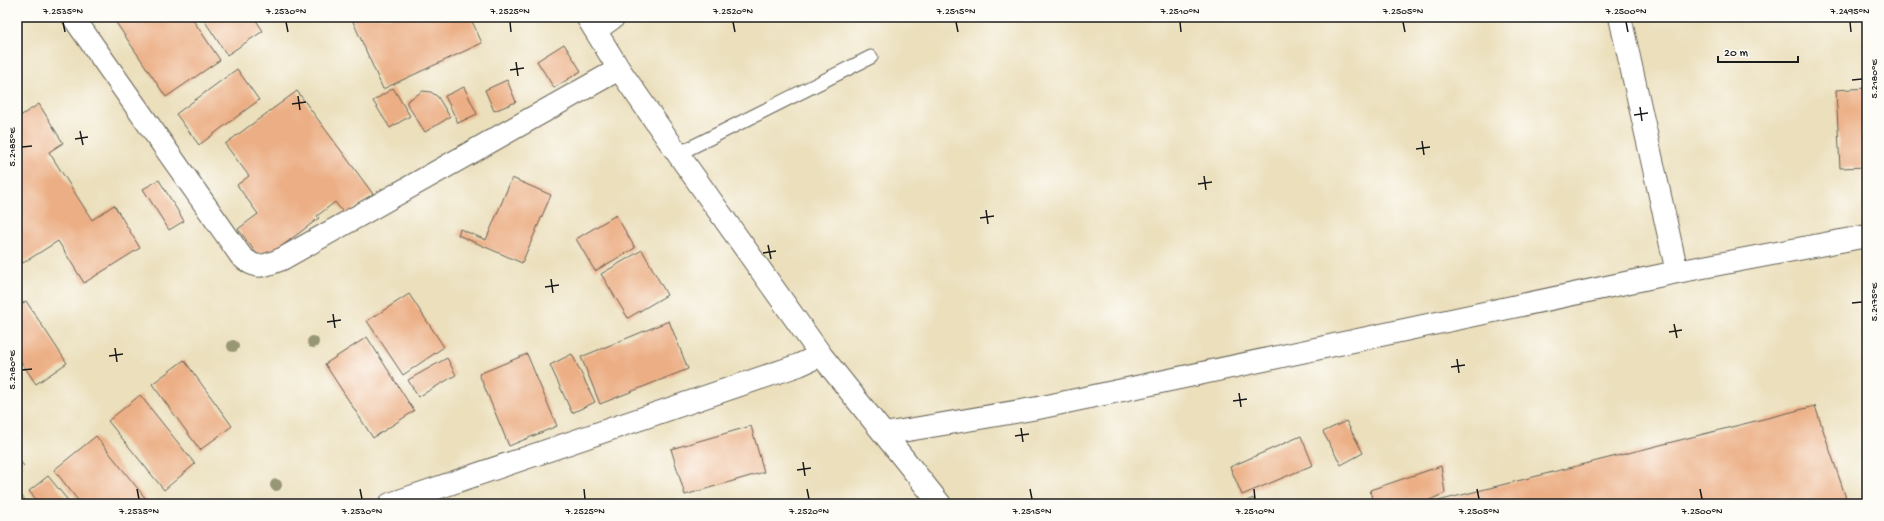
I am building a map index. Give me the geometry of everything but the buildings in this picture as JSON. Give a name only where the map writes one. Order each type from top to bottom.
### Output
[{"type":"street","points":[[73,17],[241,256],[249,263],[262,267],[282,260],[619,69]]},
{"type":"street","points":[[614,17],[592,24],[619,69],[821,355],[940,504]]},
{"type":"street","points":[[1620,17],[1677,272]]},
{"type":"street","points":[[884,434],[1038,408],[1677,272],[1867,236]]},
{"type":"street","points":[[390,504],[799,365],[821,355]]},
{"type":"lane","points":[[678,154],[870,57]]}]
